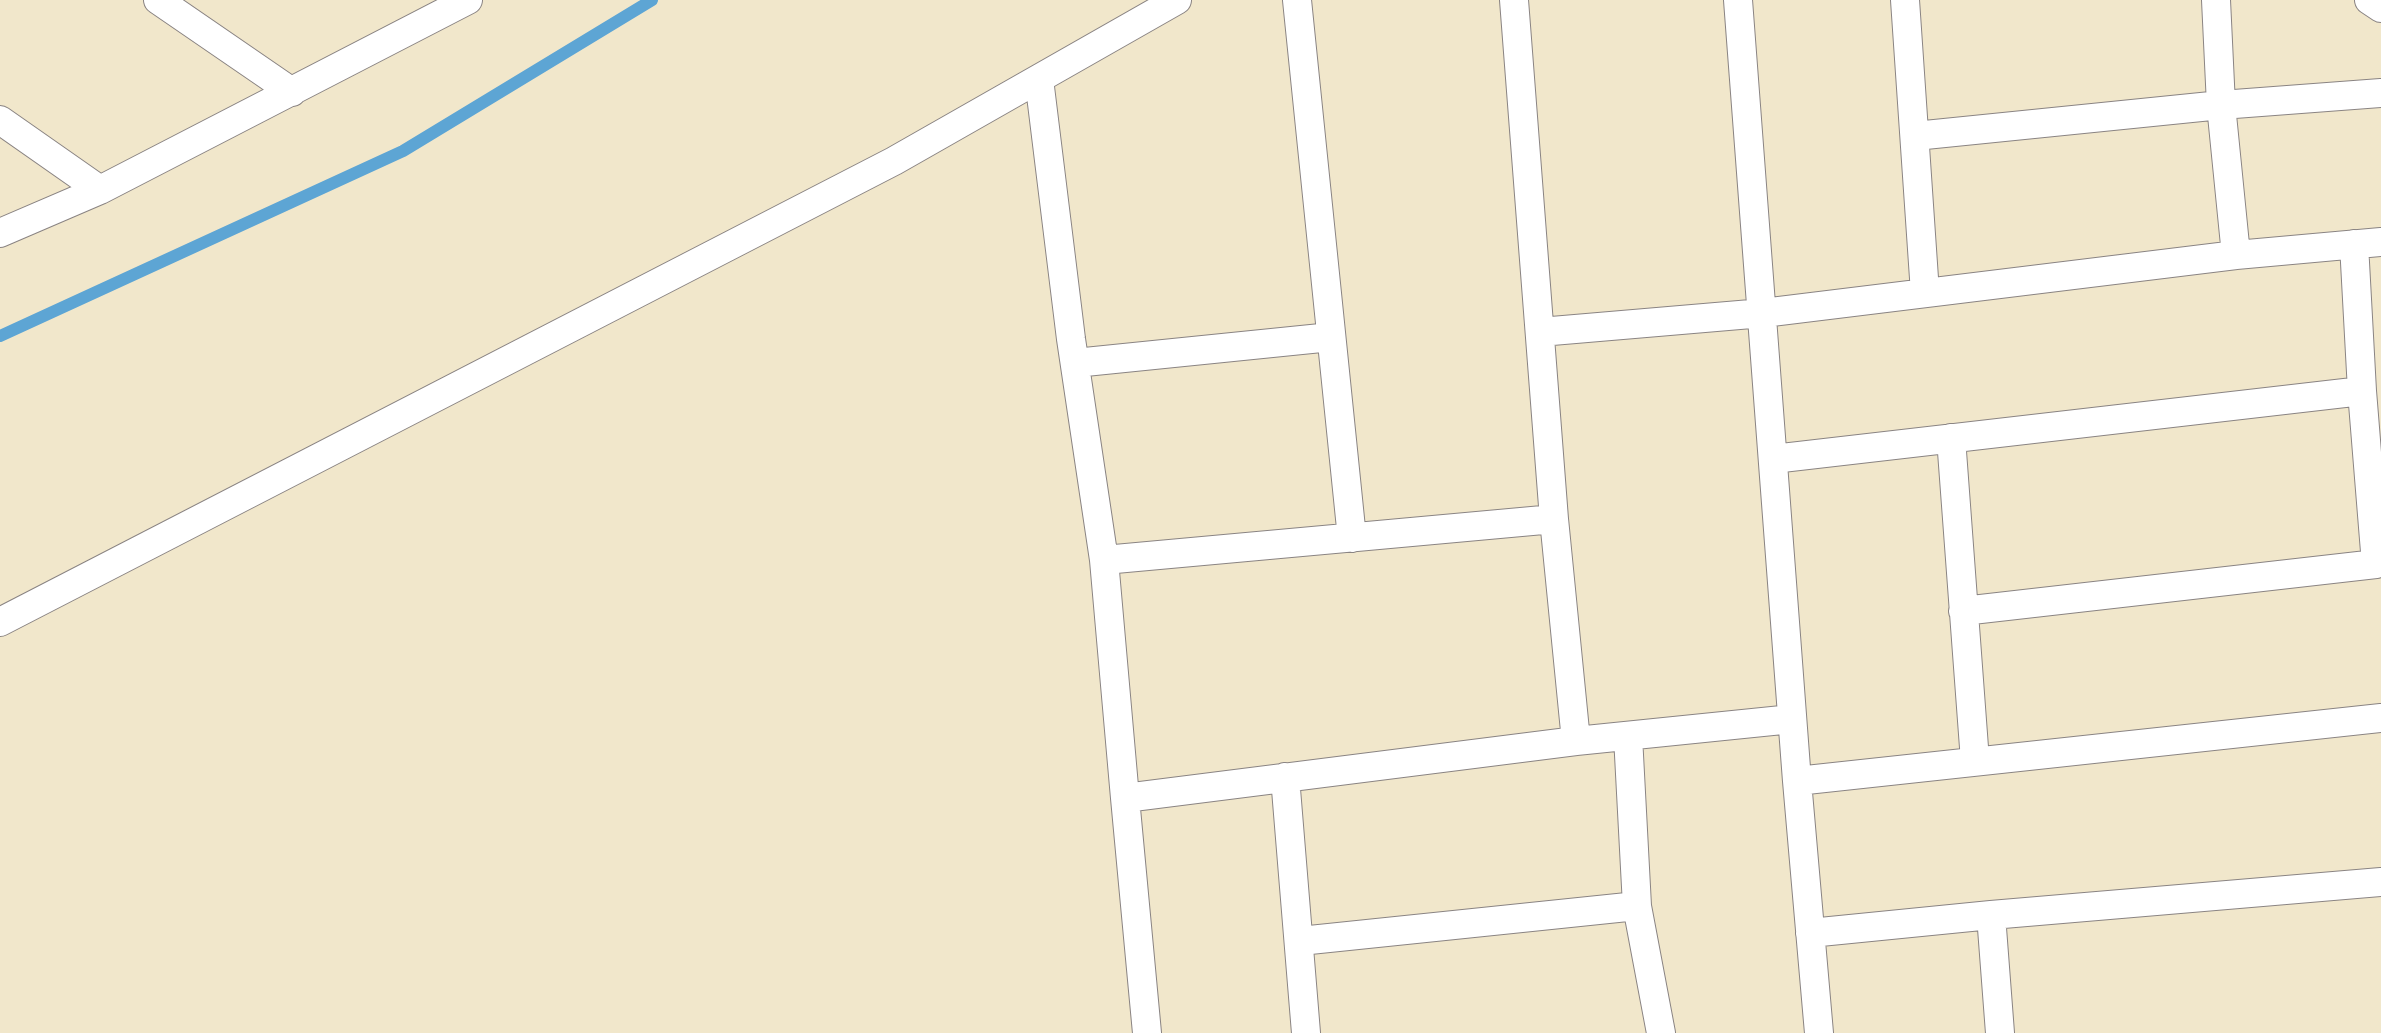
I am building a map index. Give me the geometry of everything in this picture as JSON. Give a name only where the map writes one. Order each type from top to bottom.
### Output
[{"type":"street","points":[[158,0],[292,92]]},
{"type":"street","points":[[0,233],[100,190],[468,0]]},
{"type":"street","points":[[0,622],[894,161],[1177,0]]},
{"type":"street","points":[[1297,0],[1352,538]]},
{"type":"street","points":[[1514,0],[1554,519],[1576,741]]},
{"type":"street","points":[[1738,0],[1792,719],[1819,1033]]},
{"type":"street","points":[[1905,0],[1925,293]]},
{"type":"street","points":[[2216,0],[2221,105],[2236,255]]},
{"type":"street","points":[[2368,0],[2381,8]]},
{"type":"street","points":[[1039,79],[1075,363],[1104,560],[1147,1033]]},
{"type":"street","points":[[1914,136],[2221,105],[2381,93]]},
{"type":"street","points":[[0,120],[100,190]]},
{"type":"street","points":[[1540,332],[1763,313],[2236,255],[2381,242]]},
{"type":"street","points":[[1964,611],[2378,564],[2362,391],[2354,244]]},
{"type":"street","points":[[1075,363],[1332,337]]},
{"type":"street","points":[[1773,459],[2362,391]]},
{"type":"street","points":[[1951,438],[1975,762]]},
{"type":"street","points":[[1104,560],[1554,519]]},
{"type":"street","points":[[1797,780],[2381,718]]},
{"type":"street","points":[[1125,798],[1576,741],[1792,719]]},
{"type":"street","points":[[1628,736],[1637,906],[1661,1033]]},
{"type":"street","points":[[1285,778],[1300,941],[1306,1033]]},
{"type":"street","points":[[1810,933],[1990,915],[2381,882]]},
{"type":"street","points":[[1300,941],[1637,906]]},
{"type":"street","points":[[1990,915],[2000,1033]]},
{"type":"waterway","points":[[0,336],[403,151],[652,0]]}]
